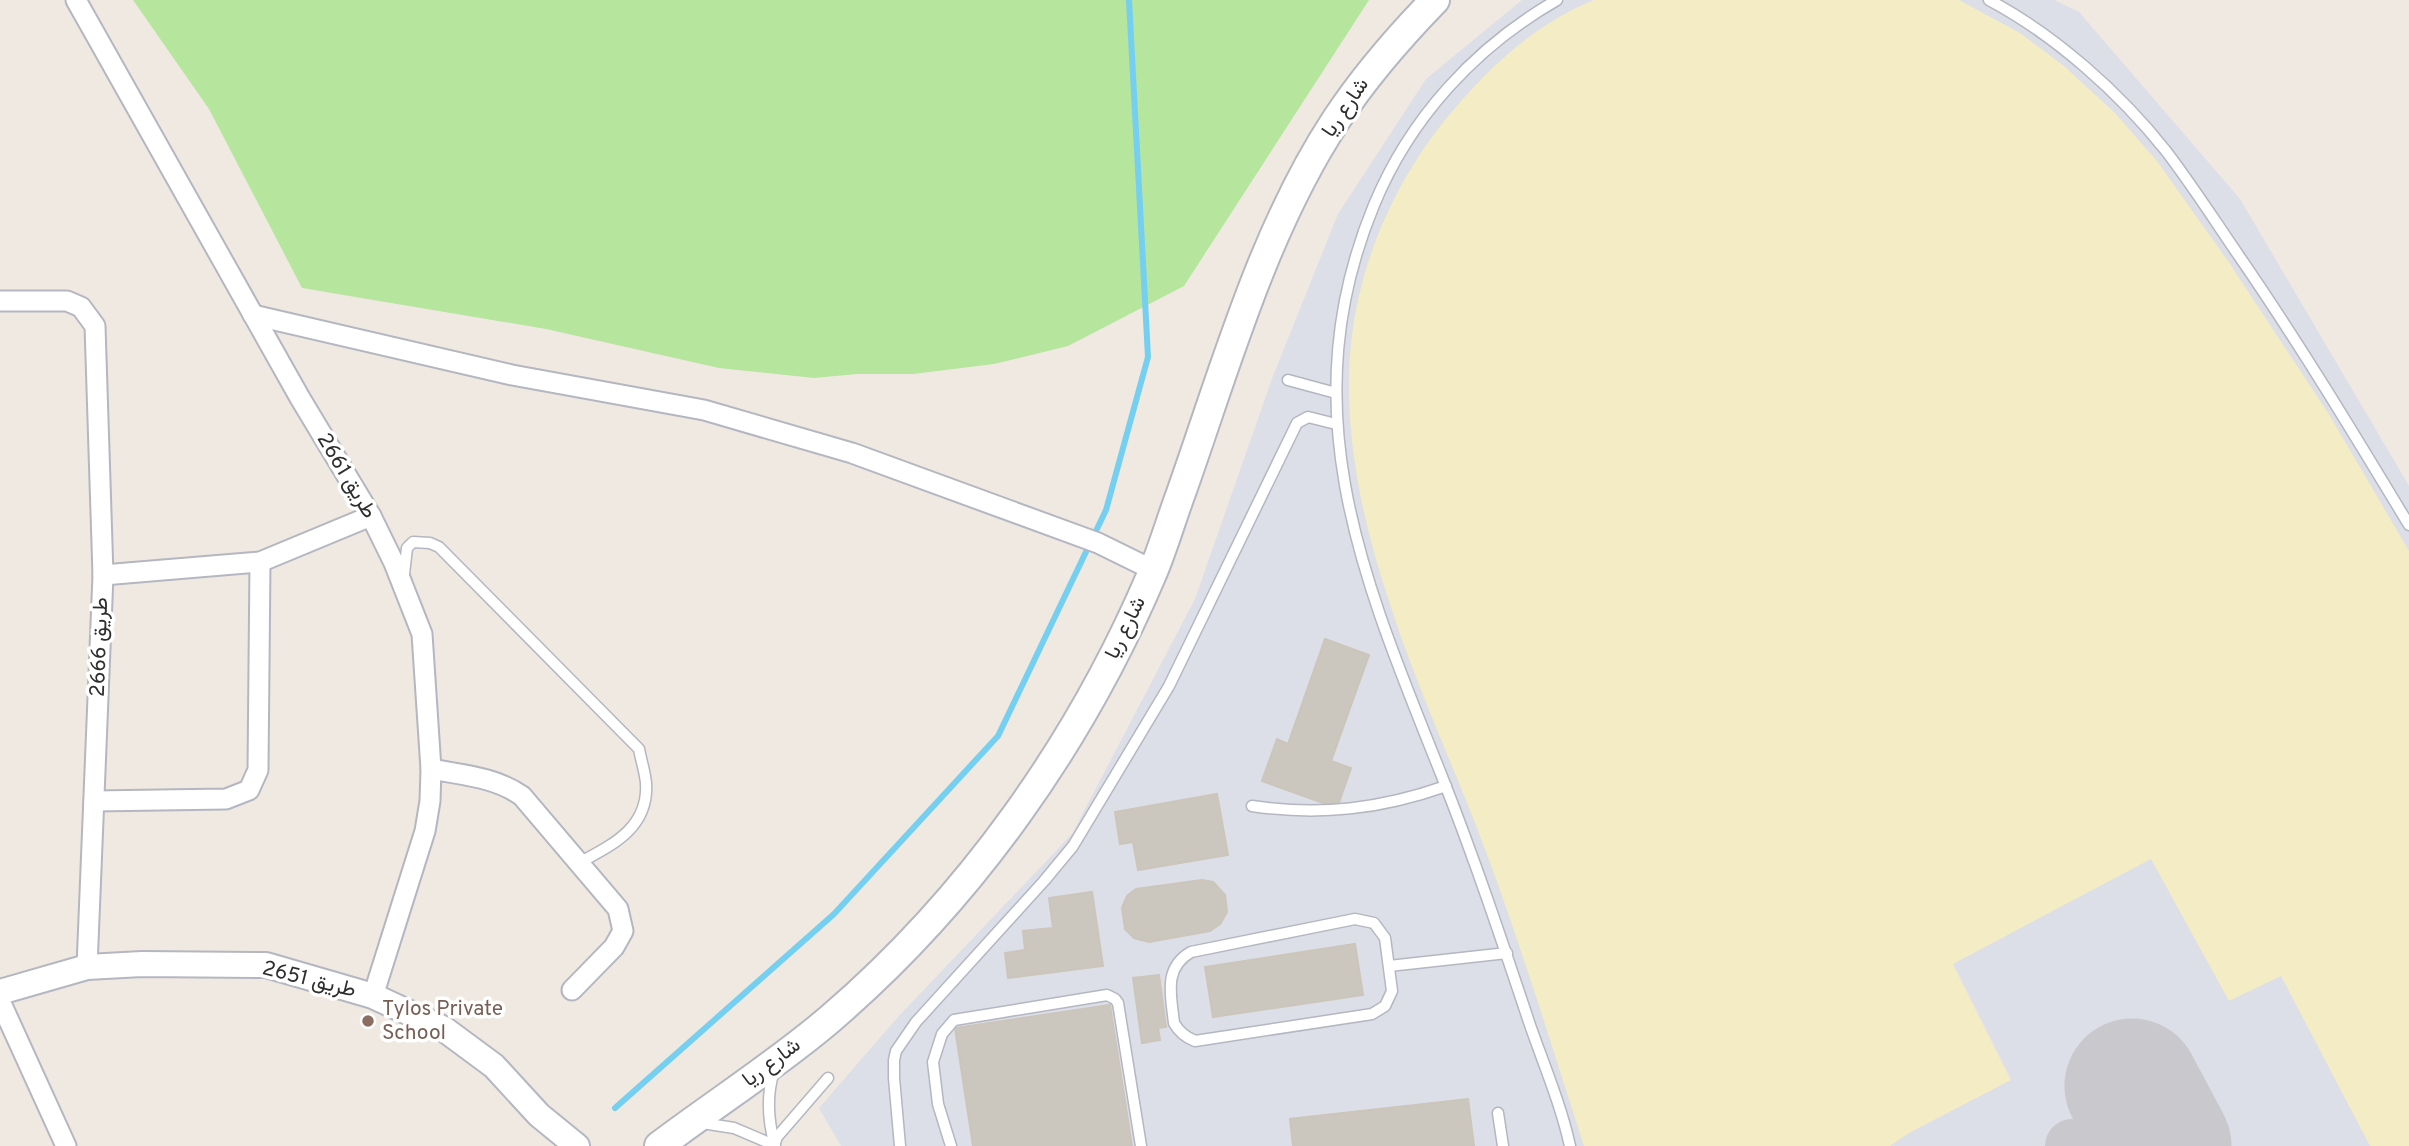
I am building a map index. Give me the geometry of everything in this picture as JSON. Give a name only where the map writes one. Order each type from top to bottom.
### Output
[{"type":"main road","name":"شارع ريا","points":[[659,1146],[777,1061],[877,977],[994,846],[1045,773],[1090,699],[1124,635],[1153,570],[1257,279],[1305,172],[1334,122],[1364,79],[1435,0]]},
{"type":"street","name":"طريق 2661","points":[[76,0],[253,315],[370,516],[404,585],[422,635],[430,801],[425,831],[373,996]]},
{"type":"street","name":"طريق 2666","points":[[0,300],[67,301],[81,307],[95,326],[103,575],[87,967]]},
{"type":"street","points":[[253,315],[512,375],[704,410],[852,453],[1098,543],[1153,570]]},
{"type":"street","points":[[103,575],[260,562],[370,516]]},
{"type":"street","points":[[94,801],[226,799],[249,790],[258,770],[260,562]]},
{"type":"street","points":[[430,769],[506,784],[522,796],[618,909],[623,931],[614,947],[572,990]]},
{"type":"street","name":"طريق 2651","points":[[0,992],[87,967],[142,964],[266,965],[373,996],[444,1029],[494,1066],[539,1115],[577,1146]]},
{"type":"street","points":[[0,1001],[66,1146]]},
{"type":"street","name":"طريق 2651","points":[[539,1115],[551,1146]]},
{"type":"lane","points":[[1557,0],[1508,31],[1448,86],[1423,117],[1381,187],[1361,236],[1347,286],[1338,337],[1336,424],[1342,473],[1362,562],[1390,646],[1477,864],[1570,1146]]},
{"type":"lane","points":[[1989,0],[2035,26],[2068,54],[2134,115],[2165,150],[2297,340],[2409,525]]},
{"type":"lane","points":[[1288,380],[1336,393]]},
{"type":"lane","points":[[900,1146],[894,1078],[897,1051],[916,1022],[1073,846],[1169,686],[1297,423],[1308,417],[1336,424]]},
{"type":"lane","points":[[404,585],[407,548],[413,542],[422,541],[439,547],[639,750],[646,784],[635,824],[626,836],[579,863]]},
{"type":"lane","points":[[1252,806],[1299,811],[1352,810],[1411,799],[1446,786]]},
{"type":"lane","points":[[1362,919],[1374,923],[1383,932],[1389,966],[1392,991],[1385,1006],[1373,1014],[1195,1041],[1180,1032],[1174,1023],[1170,978],[1177,962],[1191,951],[1362,919]]},
{"type":"lane","points":[[1389,966],[1507,953]]},
{"type":"lane","points":[[951,1146],[938,1104],[933,1062],[942,1034],[954,1020],[1107,995],[1118,1003],[1141,1146]]},
{"type":"lane","points":[[774,1146],[768,1102],[777,1061]]},
{"type":"lane","points":[[774,1146],[777,1137],[828,1078]]},
{"type":"lane","points":[[1498,1112],[1503,1146]]},
{"type":"lane","points":[[691,1122],[734,1128],[774,1146]]},
{"type":"shaded area","points":[[1522,0],[2054,0],[2079,12],[2240,199],[2409,486],[2409,1146],[841,1146],[819,1108],[898,1017],[1072,834],[1195,599],[1273,376],[1338,214],[1426,79]]},
{"type":"green space","points":[[133,0],[1369,0],[1184,286],[1068,346],[994,364],[913,374],[857,374],[814,378],[719,368],[546,329],[302,288],[209,109]]},
{"type":"sand","points":[[1594,0],[1959,0],[2020,33],[2064,66],[2114,112],[2157,161],[2230,264],[2330,416],[2409,551],[2409,1146],[2370,1146],[2281,976],[2229,1001],[2151,859],[1953,964],[2011,1080],[1909,1133],[1890,1146],[1584,1146],[1504,903],[1408,657],[1379,569],[1356,470],[1351,436],[1349,368],[1352,335],[1364,275],[1385,218],[1414,163],[1450,114],[1497,63],[1553,21]]},
{"type":"building","points":[[1325,639],[1369,655],[1331,761],[1351,768],[1337,808],[1262,781],[1277,739],[1288,744]]},
{"type":"building","points":[[1217,794],[1228,855],[1138,870],[1133,842],[1120,844],[1115,812]]},
{"type":"building","points":[[1202,880],[1213,882],[1225,895],[1227,912],[1220,924],[1210,931],[1149,942],[1134,938],[1125,929],[1122,908],[1127,896],[1136,889]]},
{"type":"building","points":[[1092,892],[1103,966],[1008,978],[1005,953],[1025,950],[1023,931],[1053,928],[1049,898]]},
{"type":"building","points":[[1355,944],[1363,995],[1213,1017],[1205,967]]},
{"type":"building","points":[[1159,975],[1166,1027],[1158,1028],[1160,1040],[1142,1043],[1133,978]]},
{"type":"building","points":[[1110,1005],[1132,1146],[973,1146],[955,1028]]},
{"type":"building","points":[[1468,1099],[1474,1146],[1293,1146],[1290,1119]]},
{"type":"waterway","points":[[615,1108],[834,914],[998,736],[1106,510],[1148,357],[1129,0]]},
{"type":"taxiway","points":[[2072,1146],[2097,1146]]},
{"type":"runway","points":[[2132,1086],[2164,1146]]},
{"type":"place","name":"Tylos Private School","points":[[368,1021]]}]
